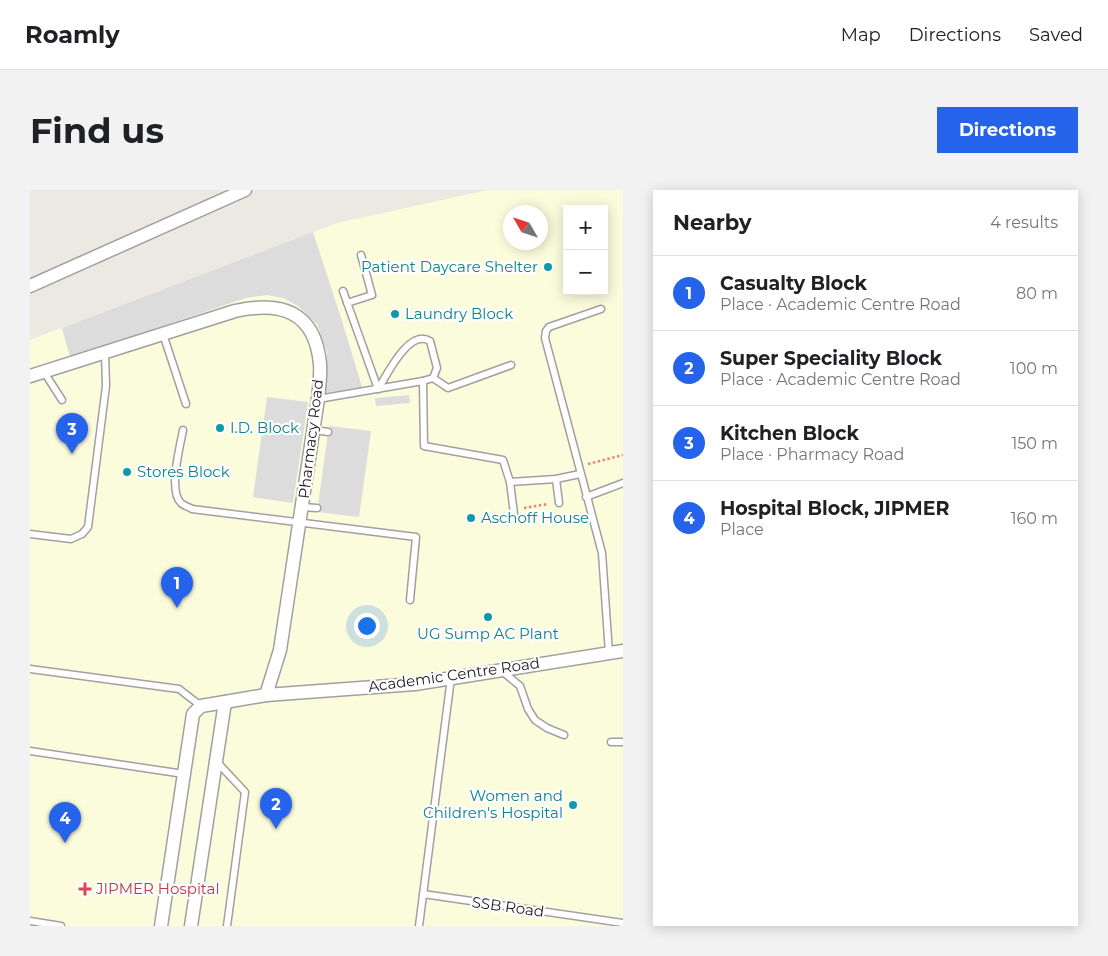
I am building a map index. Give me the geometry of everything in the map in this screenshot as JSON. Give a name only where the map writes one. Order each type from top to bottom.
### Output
[{"type":"street","points":[[30,286],[227,193],[245,190]]},
{"type":"street","name":"Pharmacy Road","points":[[30,376],[252,307],[284,309],[299,316],[306,323],[312,332],[317,347],[320,366],[318,399],[280,650],[266,695]]},
{"type":"street","name":"Academic Centre Road","points":[[201,706],[266,695],[415,684],[623,651]]},
{"type":"street","points":[[191,926],[225,702]]},
{"type":"street","points":[[161,926],[193,714],[201,706]]},
{"type":"lane","points":[[347,303],[372,295],[361,255]]},
{"type":"lane","points":[[343,291],[378,389]]},
{"type":"lane","points":[[601,310],[549,327],[545,338],[602,553],[609,653]]},
{"type":"lane","points":[[163,334],[186,404]]},
{"type":"lane","points":[[378,389],[404,348],[419,338],[430,341],[436,368],[433,378]]},
{"type":"lane","points":[[30,534],[71,540],[82,534],[88,527],[106,386],[105,352]]},
{"type":"lane","points":[[433,378],[448,388],[512,365]]},
{"type":"lane","points":[[44,372],[62,400]]},
{"type":"lane","points":[[318,399],[433,378]]},
{"type":"lane","points":[[423,381],[424,446],[504,460],[510,482],[513,512]]},
{"type":"lane","points":[[183,430],[175,478],[176,494],[181,503],[192,509],[416,537],[410,600]]},
{"type":"lane","points":[[314,430],[328,432]]},
{"type":"lane","points":[[510,482],[556,480],[580,471]]},
{"type":"lane","points":[[556,480],[559,502]]},
{"type":"lane","points":[[586,497],[623,483]]},
{"type":"lane","points":[[302,507],[317,508]]},
{"type":"lane","points":[[30,669],[179,689],[201,706]]},
{"type":"lane","points":[[501,670],[520,686],[528,709],[535,720],[547,728],[564,735]]},
{"type":"lane","points":[[418,926],[450,678]]},
{"type":"lane","points":[[612,742],[623,742]]},
{"type":"lane","points":[[30,751],[184,774]]},
{"type":"lane","points":[[216,761],[245,792],[227,926]]},
{"type":"lane","name":"SSB Road","points":[[423,894],[623,923]]},
{"type":"lane","points":[[30,921],[61,926]]},
{"type":"path","points":[[580,471],[623,455]]},
{"type":"path","points":[[513,512],[559,502]]},
{"type":"shaded area","points":[[488,190],[623,190],[623,926],[30,926],[30,340],[337,223]]},
{"type":"shaded area","points":[[313,232],[362,387],[324,393],[327,352],[317,324],[298,306],[283,298],[267,295],[246,298],[70,357],[62,328]]},
{"type":"shaded area","points":[[409,395],[410,403],[376,406],[375,398]]},
{"type":"shaded area","points":[[267,397],[308,402],[293,503],[253,497]]},
{"type":"shaded area","points":[[329,426],[371,431],[359,517],[317,512]]},
{"type":"place","name":"Patient Daycare Shelter","points":[[548,267]]},
{"type":"place","name":"Laundry Block","points":[[395,314]]},
{"type":"place","name":"I.D. Block","points":[[220,428]]},
{"type":"place","name":"Kitchen Block","points":[[72,454]]},
{"type":"place","name":"Stores Block","points":[[127,472]]},
{"type":"place","name":"Aschoff House","points":[[471,518]]},
{"type":"place","name":"Casualty Block","points":[[177,608]]},
{"type":"place","name":"UG Sump AC Plant","points":[[488,617]]},
{"type":"place","name":"Women and Children's Hospital","points":[[573,805]]},
{"type":"place","name":"Super Speciality Block","points":[[276,829]]},
{"type":"place","name":"Hospital Block, JIPMER","points":[[65,843]]},
{"type":"place","name":"JIPMER Hospital","points":[[85,889]]}]
